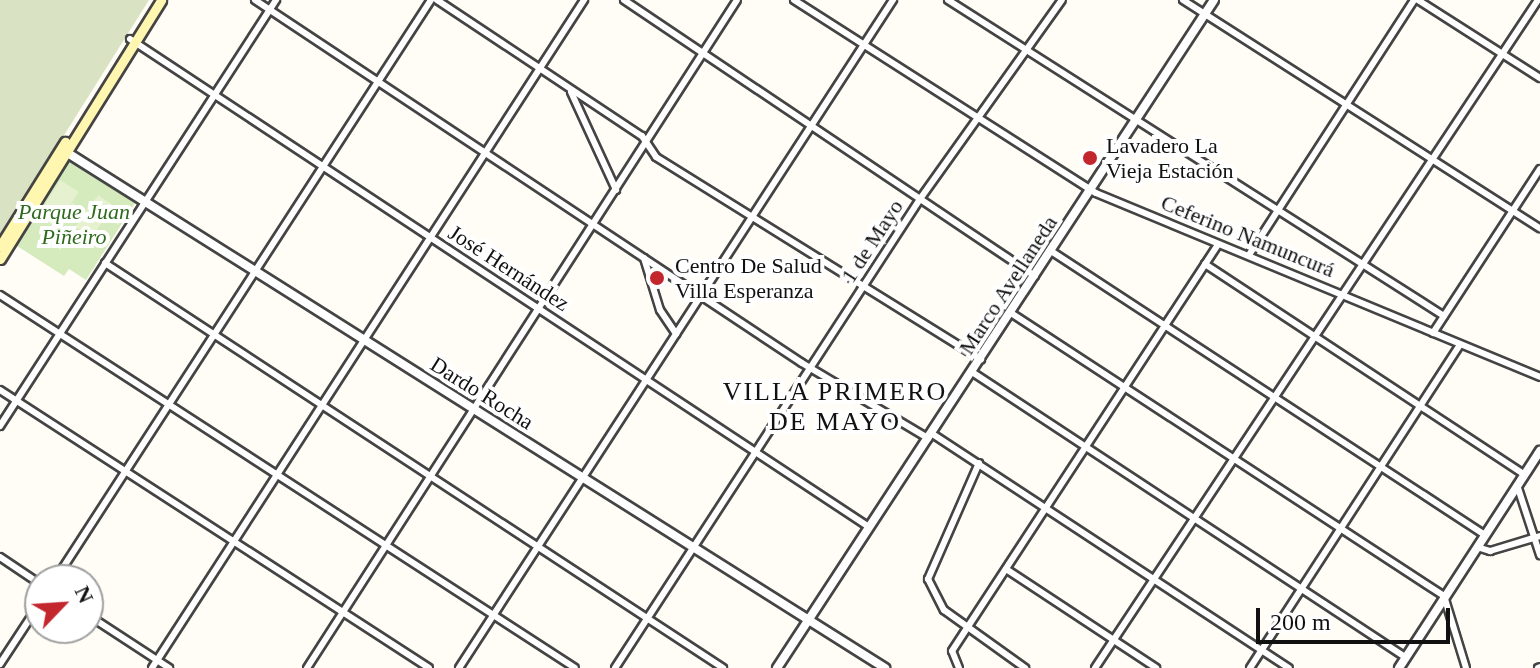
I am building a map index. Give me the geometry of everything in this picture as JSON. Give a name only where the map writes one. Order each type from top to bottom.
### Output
[{"type":"main road","points":[[0,259],[154,0]]},
{"type":"main road","points":[[132,40],[161,0]]},
{"type":"main road","points":[[0,246],[64,151]]},
{"type":"street","points":[[255,0],[810,368],[979,463],[1289,668]]},
{"type":"street","points":[[0,426],[276,0]]},
{"type":"street","points":[[66,564],[377,82],[434,0],[642,136],[656,157],[866,284],[981,359]]},
{"type":"street","points":[[152,668],[584,0]]},
{"type":"street","points":[[624,0],[1035,276]]},
{"type":"street","points":[[307,668],[647,145],[737,0]]},
{"type":"street","name":"Ceferino Namuncurá","points":[[794,0],[1091,191],[1540,377]]},
{"type":"street","points":[[459,668],[893,0]]},
{"type":"street","points":[[948,0],[1444,316]]},
{"type":"street","name":"1 de Mayo","points":[[615,668],[920,199],[1062,0]]},
{"type":"street","points":[[1183,0],[1540,228]]},
{"type":"street","name":"Marco Avellaneda","points":[[777,668],[1214,0]]},
{"type":"street","points":[[1249,255],[1416,0],[1540,78]]},
{"type":"street","points":[[1095,668],[1312,335],[1365,267],[1538,0]]},
{"type":"street","name":"José Hernández","points":[[132,40],[869,527]]},
{"type":"street","points":[[570,89],[616,190]]},
{"type":"street","name":"Dardo Rocha","points":[[64,151],[885,668]]},
{"type":"street","points":[[1433,333],[1540,169]]},
{"type":"street","points":[[959,668],[952,651],[1218,244]]},
{"type":"street","points":[[1051,251],[1485,535]]},
{"type":"street","points":[[644,258],[660,310],[676,334]]},
{"type":"street","points":[[105,263],[723,668]]},
{"type":"street","points":[[1205,264],[1524,474]]},
{"type":"street","points":[[0,295],[575,668]]},
{"type":"street","points":[[1011,313],[1444,596],[1466,668]]},
{"type":"street","points":[[1250,668],[1460,345]]},
{"type":"street","points":[[972,372],[1405,657]]},
{"type":"street","points":[[0,390],[429,668]]},
{"type":"street","points":[[1399,668],[1540,451]]},
{"type":"street","points":[[979,463],[928,574],[938,604],[1025,668]]},
{"type":"street","points":[[1517,485],[1538,536],[1540,555]]},
{"type":"street","points":[[1477,547],[1490,551],[1538,536]]},
{"type":"street","points":[[0,557],[24,573]]},
{"type":"street","points":[[1006,569],[1156,668]]},
{"type":"street","points":[[104,625],[169,668]]},
{"type":"street","points":[[0,664],[24,627]]},
{"type":"street","points":[[868,657],[870,668]]},
{"type":"green space","points":[[0,0],[149,0],[0,237]]},
{"type":"green space","name":"Parque Juan Piñeiro","points":[[68,160],[135,203],[86,280],[69,269],[64,276],[14,244]]},
{"type":"green space","points":[[60,180],[79,192],[56,227],[38,216]]},
{"type":"green space","points":[[98,195],[114,206],[91,238],[76,227]]},
{"type":"place","name":"Lavadero La Vieja Estación","points":[[1090,158]]},
{"type":"place","name":"Centro De Salud Villa Esperanza","points":[[657,278]]},
{"type":"district","name":"VILLA PRIMERO DE MAYO","points":[[835,407]]}]
